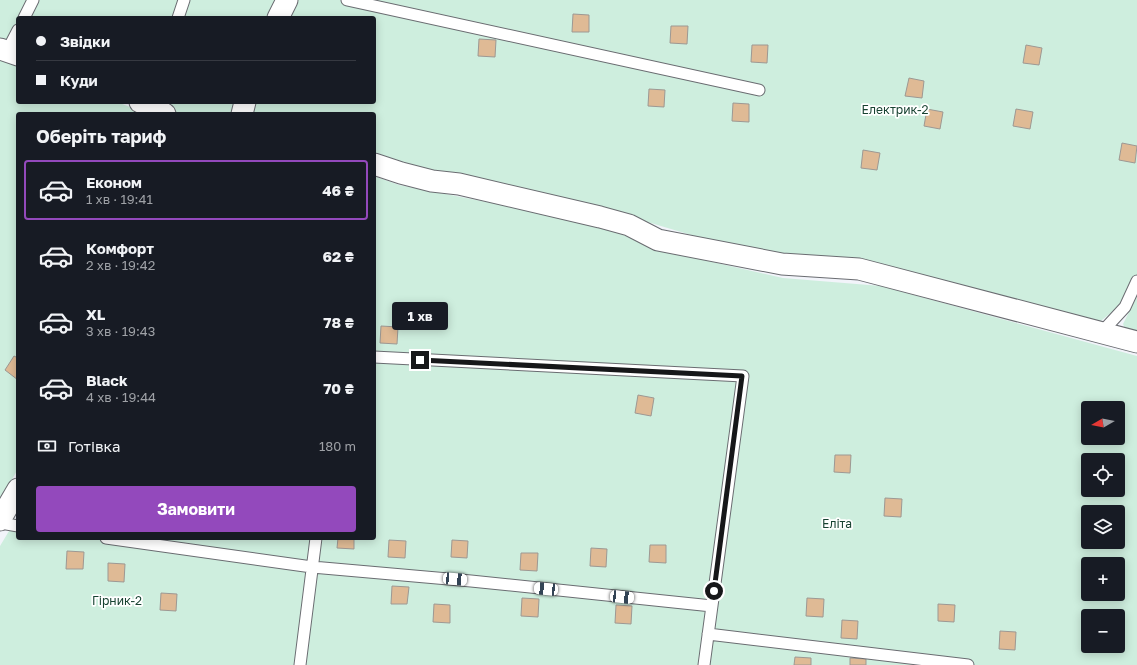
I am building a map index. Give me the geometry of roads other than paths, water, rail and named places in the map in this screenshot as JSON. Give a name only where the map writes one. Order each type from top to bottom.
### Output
[{"type":"street","points":[[279,16],[287,0]]},
{"type":"street","points":[[376,165],[432,181],[458,184],[600,217],[629,225],[658,240],[782,264],[859,269],[1137,342]]},
{"type":"street","points":[[0,520],[16,492]]},
{"type":"lane","points":[[25,16],[33,0]]},
{"type":"lane","points":[[179,16],[184,0]]},
{"type":"lane","points":[[347,0],[759,90]]},
{"type":"lane","points":[[8,51],[16,34]]},
{"type":"lane","points":[[1101,333],[1125,307],[1137,281]]},
{"type":"lane","points":[[376,357],[742,376],[704,665]]},
{"type":"lane","points":[[0,523],[16,526]]},
{"type":"lane","points":[[120,540],[312,567],[471,581],[712,606]]},
{"type":"lane","points":[[300,665],[316,540]]},
{"type":"lane","points":[[708,634],[968,665]]},
{"type":"park label","name":"Електрик-2","points":[[895,110]]},
{"type":"park label","name":"Еліта","points":[[837,524]]},
{"type":"park label","name":"Гірник-2","points":[[117,601]]}]
